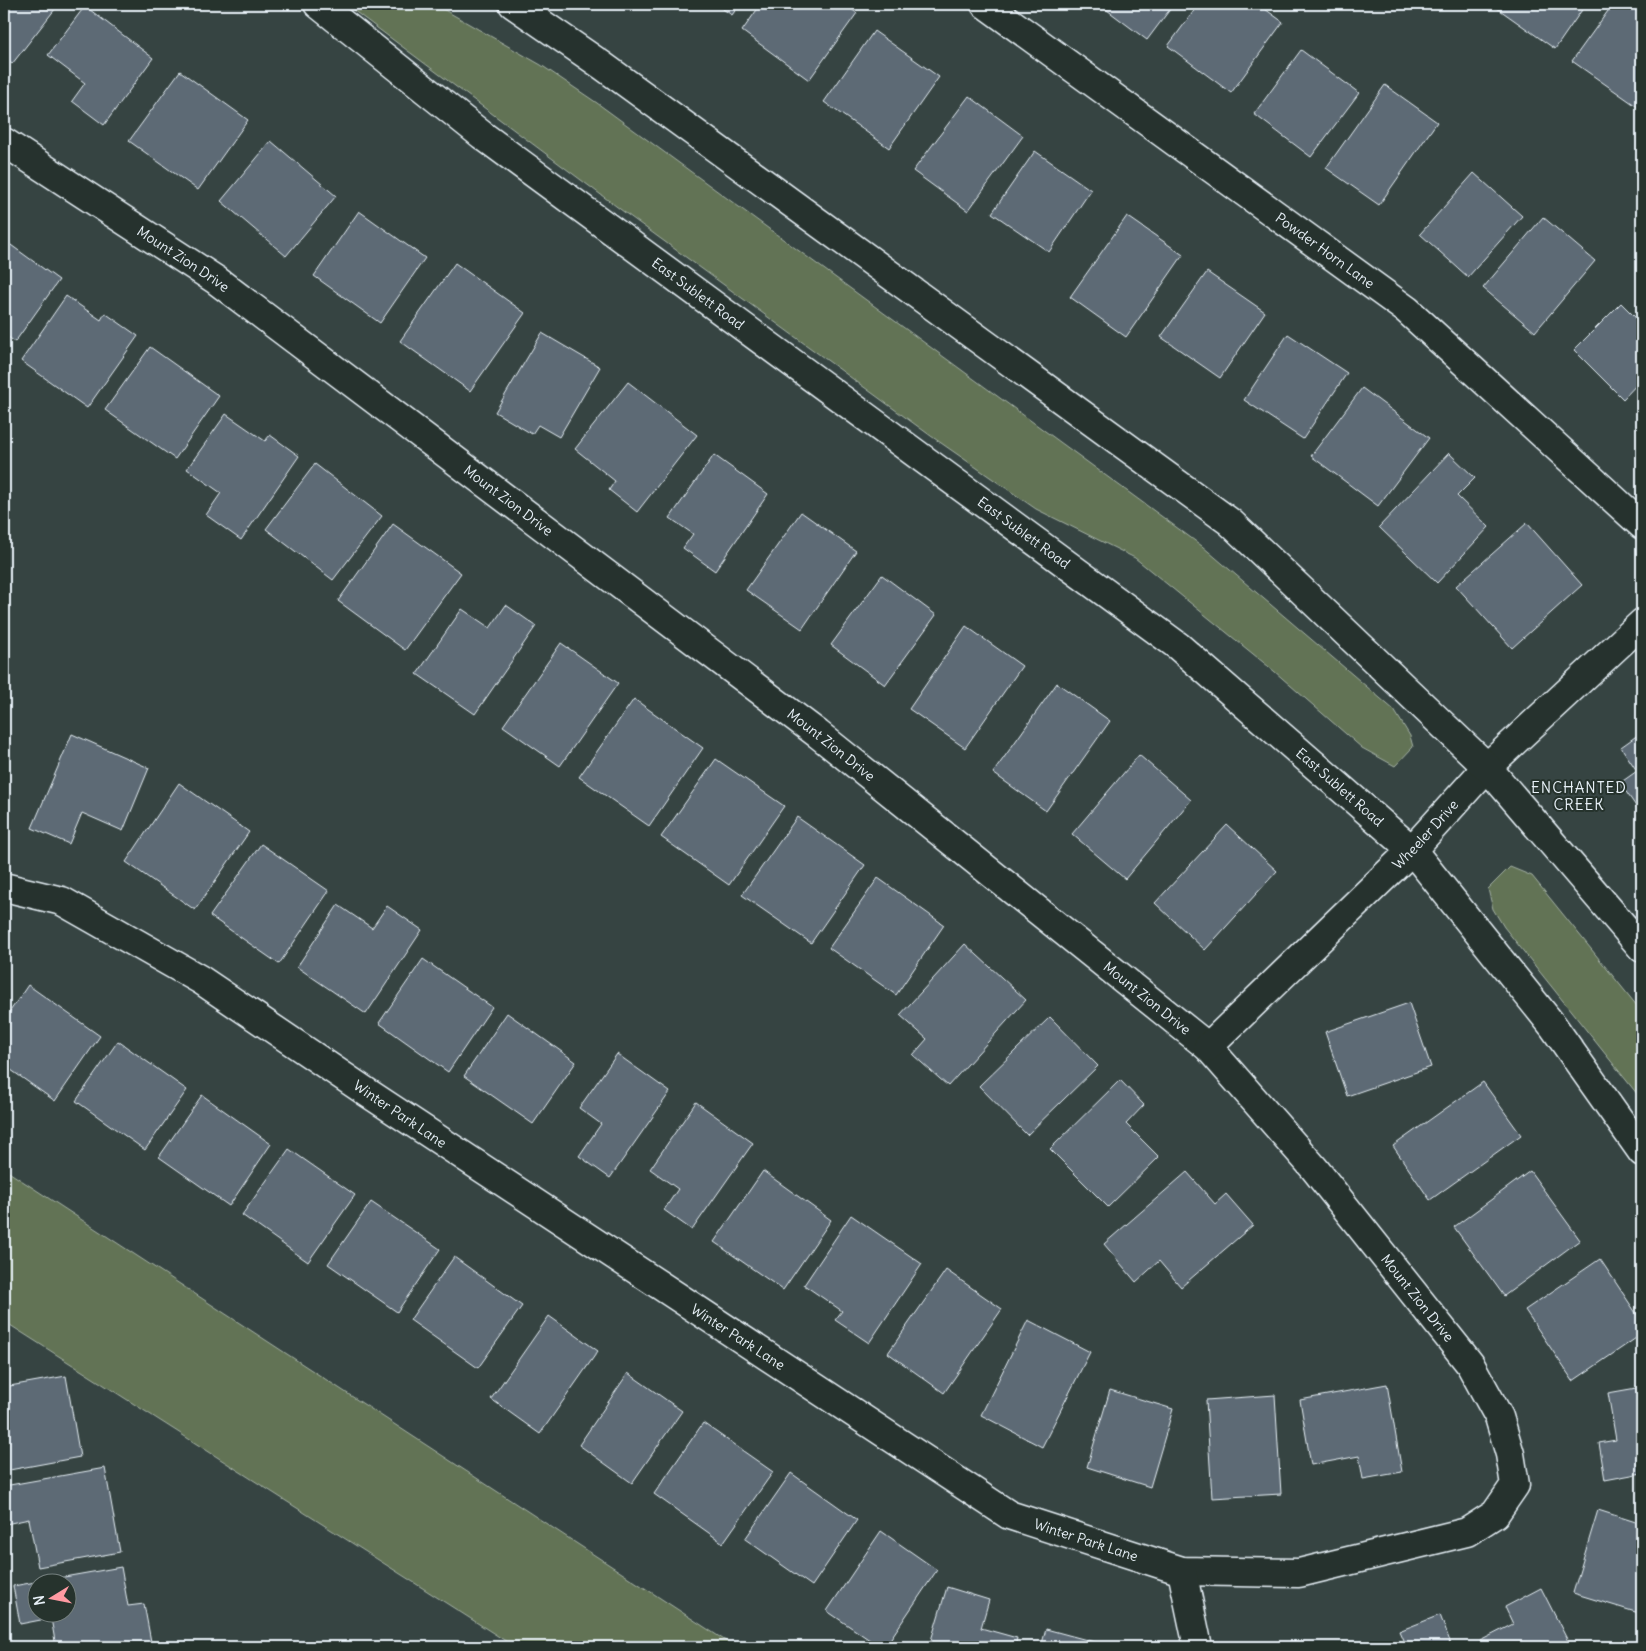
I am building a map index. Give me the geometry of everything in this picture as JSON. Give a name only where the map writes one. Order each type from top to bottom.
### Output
[{"type":"street","name":"East Sublett Road","points":[[318,4],[482,135],[1178,646],[1412,850],[1553,1026],[1642,1152]]},
{"type":"street","points":[[513,4],[604,66],[1230,522],[1487,767],[1642,948]]},
{"type":"street","name":"Powder Horn Lane","points":[[986,4],[1407,310],[1642,525]]},
{"type":"street","name":"Mount Zion Drive","points":[[4,142],[224,286],[818,734],[1208,1047],[1314,1168],[1470,1364],[1499,1417],[1510,1454],[1515,1485]]},
{"type":"street","name":"Wheeler Drive","points":[[1208,1047],[1412,850],[1487,767],[1642,623]]},
{"type":"street","name":"Winter Park Lane","points":[[4,887],[62,901],[201,980],[1009,1515],[1182,1571],[1299,1572],[1467,1532],[1495,1514],[1515,1485]]},
{"type":"street","points":[[1182,1571],[1198,1647]]},
{"type":"green space","points":[[345,4],[434,4],[541,65],[597,103],[1202,546],[1394,710],[1410,736],[1413,747],[1395,766],[1362,748],[1274,671],[1135,558],[1036,509],[931,436],[624,212]]},
{"type":"green space","points":[[1510,867],[1532,876],[1642,1012],[1642,1100],[1504,927],[1493,909],[1488,889]]},
{"type":"green space","points":[[4,1169],[735,1647],[515,1647],[10,1325],[4,1326]]},
{"type":"building","points":[[4,4],[59,4],[12,64],[4,58]]},
{"type":"building","points":[[715,4],[740,4],[732,15]]},
{"type":"building","points":[[761,4],[843,4],[857,13],[809,80],[742,31]]},
{"type":"building","points":[[1099,4],[1174,4],[1147,40]]},
{"type":"building","points":[[1199,4],[1258,4],[1283,22],[1231,93],[1168,46]]},
{"type":"building","points":[[1500,4],[1586,4],[1555,49],[1497,8]]},
{"type":"building","points":[[1613,4],[1642,4],[1642,110],[1572,61]]},
{"type":"building","points":[[85,6],[153,58],[104,125],[72,101],[85,83],[48,55]]},
{"type":"building","points":[[874,31],[939,77],[889,148],[824,102]]},
{"type":"building","points":[[1301,50],[1359,93],[1311,157],[1254,114]]},
{"type":"building","points":[[180,71],[248,120],[198,190],[129,141]]},
{"type":"building","points":[[1385,85],[1437,122],[1379,205],[1326,168]]},
{"type":"building","points":[[969,96],[1023,136],[968,211],[913,171]]},
{"type":"building","points":[[271,141],[336,196],[286,256],[221,201]]},
{"type":"building","points":[[1035,151],[1091,190],[1049,252],[992,213]]},
{"type":"building","points":[[1474,173],[1522,216],[1468,277],[1420,234]]},
{"type":"building","points":[[359,211],[425,258],[380,323],[314,276]]},
{"type":"building","points":[[1127,216],[1183,255],[1126,337],[1070,297]]},
{"type":"building","points":[[1543,217],[1595,261],[1535,332],[1483,288]]},
{"type":"building","points":[[4,240],[59,280],[15,342],[4,334]]},
{"type":"building","points":[[455,263],[525,313],[470,391],[400,341]]},
{"type":"building","points":[[1207,272],[1265,312],[1220,378],[1161,337]]},
{"type":"building","points":[[66,296],[101,320],[105,313],[138,336],[87,408],[21,361]]},
{"type":"building","points":[[1621,303],[1642,324],[1642,379],[1623,399],[1574,350]]},
{"type":"building","points":[[542,333],[600,367],[559,437],[538,425],[532,434],[495,412]]},
{"type":"building","points":[[1288,334],[1347,373],[1303,439],[1244,400]]},
{"type":"building","points":[[150,347],[219,396],[175,459],[105,410]]},
{"type":"building","points":[[628,382],[697,435],[637,512],[609,490],[615,481],[575,449]]},
{"type":"building","points":[[1362,388],[1429,438],[1378,506],[1311,456]]},
{"type":"building","points":[[226,414],[265,441],[270,435],[299,456],[241,540],[206,515],[221,493],[187,469]]},
{"type":"building","points":[[1449,453],[1475,478],[1457,496],[1489,527],[1437,583],[1379,527]]},
{"type":"building","points":[[714,455],[768,494],[715,571],[683,548],[693,534],[670,518]]},
{"type":"building","points":[[315,464],[382,516],[333,580],[266,529]]},
{"type":"building","points":[[801,512],[856,551],[802,629],[746,590]]},
{"type":"building","points":[[1527,523],[1582,585],[1512,648],[1456,586]]},
{"type":"building","points":[[393,524],[461,573],[405,650],[338,601]]},
{"type":"building","points":[[882,575],[936,615],[885,685],[831,645]]},
{"type":"building","points":[[506,605],[536,626],[475,714],[417,674],[462,609],[490,628]]},
{"type":"building","points":[[966,626],[1022,666],[965,748],[909,709]]},
{"type":"building","points":[[561,643],[618,683],[560,766],[503,726]]},
{"type":"building","points":[[1057,683],[1110,721],[1046,811],[993,773]]},
{"type":"building","points":[[634,699],[703,748],[649,826],[579,777]]},
{"type":"building","points":[[1642,732],[1642,815],[1620,783],[1637,771],[1621,747]]},
{"type":"building","points":[[72,734],[149,768],[123,831],[82,813],[69,844],[32,828]]},
{"type":"building","points":[[4,737],[6,738],[4,768]]},
{"type":"building","points":[[1139,755],[1191,800],[1125,879],[1072,834]]},
{"type":"building","points":[[716,759],[784,806],[729,885],[661,837]]},
{"type":"building","points":[[179,783],[249,832],[195,910],[126,862]]},
{"type":"building","points":[[797,817],[865,865],[811,943],[742,895]]},
{"type":"building","points":[[1227,825],[1277,871],[1205,950],[1155,903]]},
{"type":"building","points":[[261,844],[329,891],[279,964],[210,916]]},
{"type":"building","points":[[878,878],[944,925],[896,995],[829,948]]},
{"type":"building","points":[[338,905],[372,928],[387,906],[422,930],[366,1014],[297,967]]},
{"type":"building","points":[[965,944],[1026,1000],[948,1086],[913,1055],[927,1039],[900,1015]]},
{"type":"building","points":[[423,959],[492,1007],[448,1072],[379,1023]]},
{"type":"building","points":[[28,985],[100,1036],[55,1101],[4,1065],[4,1020]]},
{"type":"building","points":[[1409,1003],[1431,1067],[1347,1096],[1325,1032]]},
{"type":"building","points":[[507,1013],[576,1062],[533,1124],[464,1076]]},
{"type":"building","points":[[1050,1017],[1098,1066],[1027,1135],[979,1086]]},
{"type":"building","points":[[118,1041],[187,1090],[145,1150],[76,1101]]},
{"type":"building","points":[[617,1054],[670,1092],[610,1178],[579,1156],[601,1124],[579,1108]]},
{"type":"building","points":[[1120,1080],[1144,1105],[1126,1124],[1159,1157],[1108,1207],[1050,1149]]},
{"type":"building","points":[[1483,1082],[1521,1135],[1430,1200],[1393,1146]]},
{"type":"building","points":[[202,1095],[271,1144],[229,1206],[159,1157]]},
{"type":"building","points":[[696,1102],[753,1143],[692,1230],[664,1210],[678,1189],[650,1169]]},
{"type":"building","points":[[289,1149],[355,1195],[308,1262],[242,1215]]},
{"type":"building","points":[[763,1171],[831,1220],[783,1290],[714,1242]]},
{"type":"building","points":[[1530,1171],[1580,1240],[1504,1296],[1454,1227]]},
{"type":"building","points":[[1187,1172],[1215,1204],[1226,1194],[1253,1225],[1181,1287],[1159,1261],[1136,1282],[1104,1244]]},
{"type":"building","points":[[371,1202],[440,1249],[397,1312],[328,1264]]},
{"type":"building","points":[[851,1215],[922,1264],[869,1343],[835,1320],[842,1311],[804,1285]]},
{"type":"building","points":[[454,1257],[522,1306],[478,1368],[410,1320]]},
{"type":"building","points":[[1600,1259],[1642,1322],[1642,1334],[1573,1381],[1525,1310]]},
{"type":"building","points":[[946,1270],[1002,1309],[944,1393],[888,1353]]},
{"type":"building","points":[[549,1316],[598,1351],[540,1434],[491,1399]]},
{"type":"building","points":[[1028,1320],[1090,1352],[1042,1447],[981,1415]]},
{"type":"building","points":[[628,1373],[682,1411],[632,1483],[579,1445]]},
{"type":"building","points":[[66,1376],[80,1457],[4,1471],[4,1387]]},
{"type":"building","points":[[1387,1384],[1402,1472],[1363,1479],[1359,1456],[1311,1465],[1300,1400]]},
{"type":"building","points":[[1642,1387],[1642,1473],[1605,1480],[1599,1443],[1616,1440],[1608,1393]]},
{"type":"building","points":[[1110,1390],[1173,1409],[1150,1487],[1087,1467]]},
{"type":"building","points":[[1275,1395],[1281,1494],[1212,1498],[1206,1400]]},
{"type":"building","points":[[703,1423],[773,1472],[723,1543],[654,1494]]},
{"type":"building","points":[[105,1468],[120,1552],[38,1567],[29,1519],[6,1524],[4,1486]]},
{"type":"building","points":[[791,1473],[857,1520],[812,1586],[745,1539]]},
{"type":"building","points":[[1598,1510],[1642,1524],[1642,1614],[1573,1593]]},
{"type":"building","points":[[881,1531],[937,1570],[885,1647],[880,1647],[827,1611]]},
{"type":"building","points":[[121,1567],[128,1606],[144,1604],[152,1647],[56,1647],[52,1624],[78,1624],[78,1575]]},
{"type":"building","points":[[28,1583],[28,1622],[20,1624],[13,1586]]},
{"type":"building","points":[[947,1587],[989,1600],[981,1628],[1017,1638],[1015,1647],[929,1647]]},
{"type":"building","points":[[1541,1588],[1571,1647],[1483,1647],[1480,1641],[1513,1624],[1505,1607]]},
{"type":"building","points":[[1440,1615],[1452,1647],[1406,1647],[1399,1631]]},
{"type":"building","points":[[1046,1629],[1113,1647],[1041,1647]]},
{"type":"district","name":"ENCHANTED CREEK","points":[[1579,796]]}]
